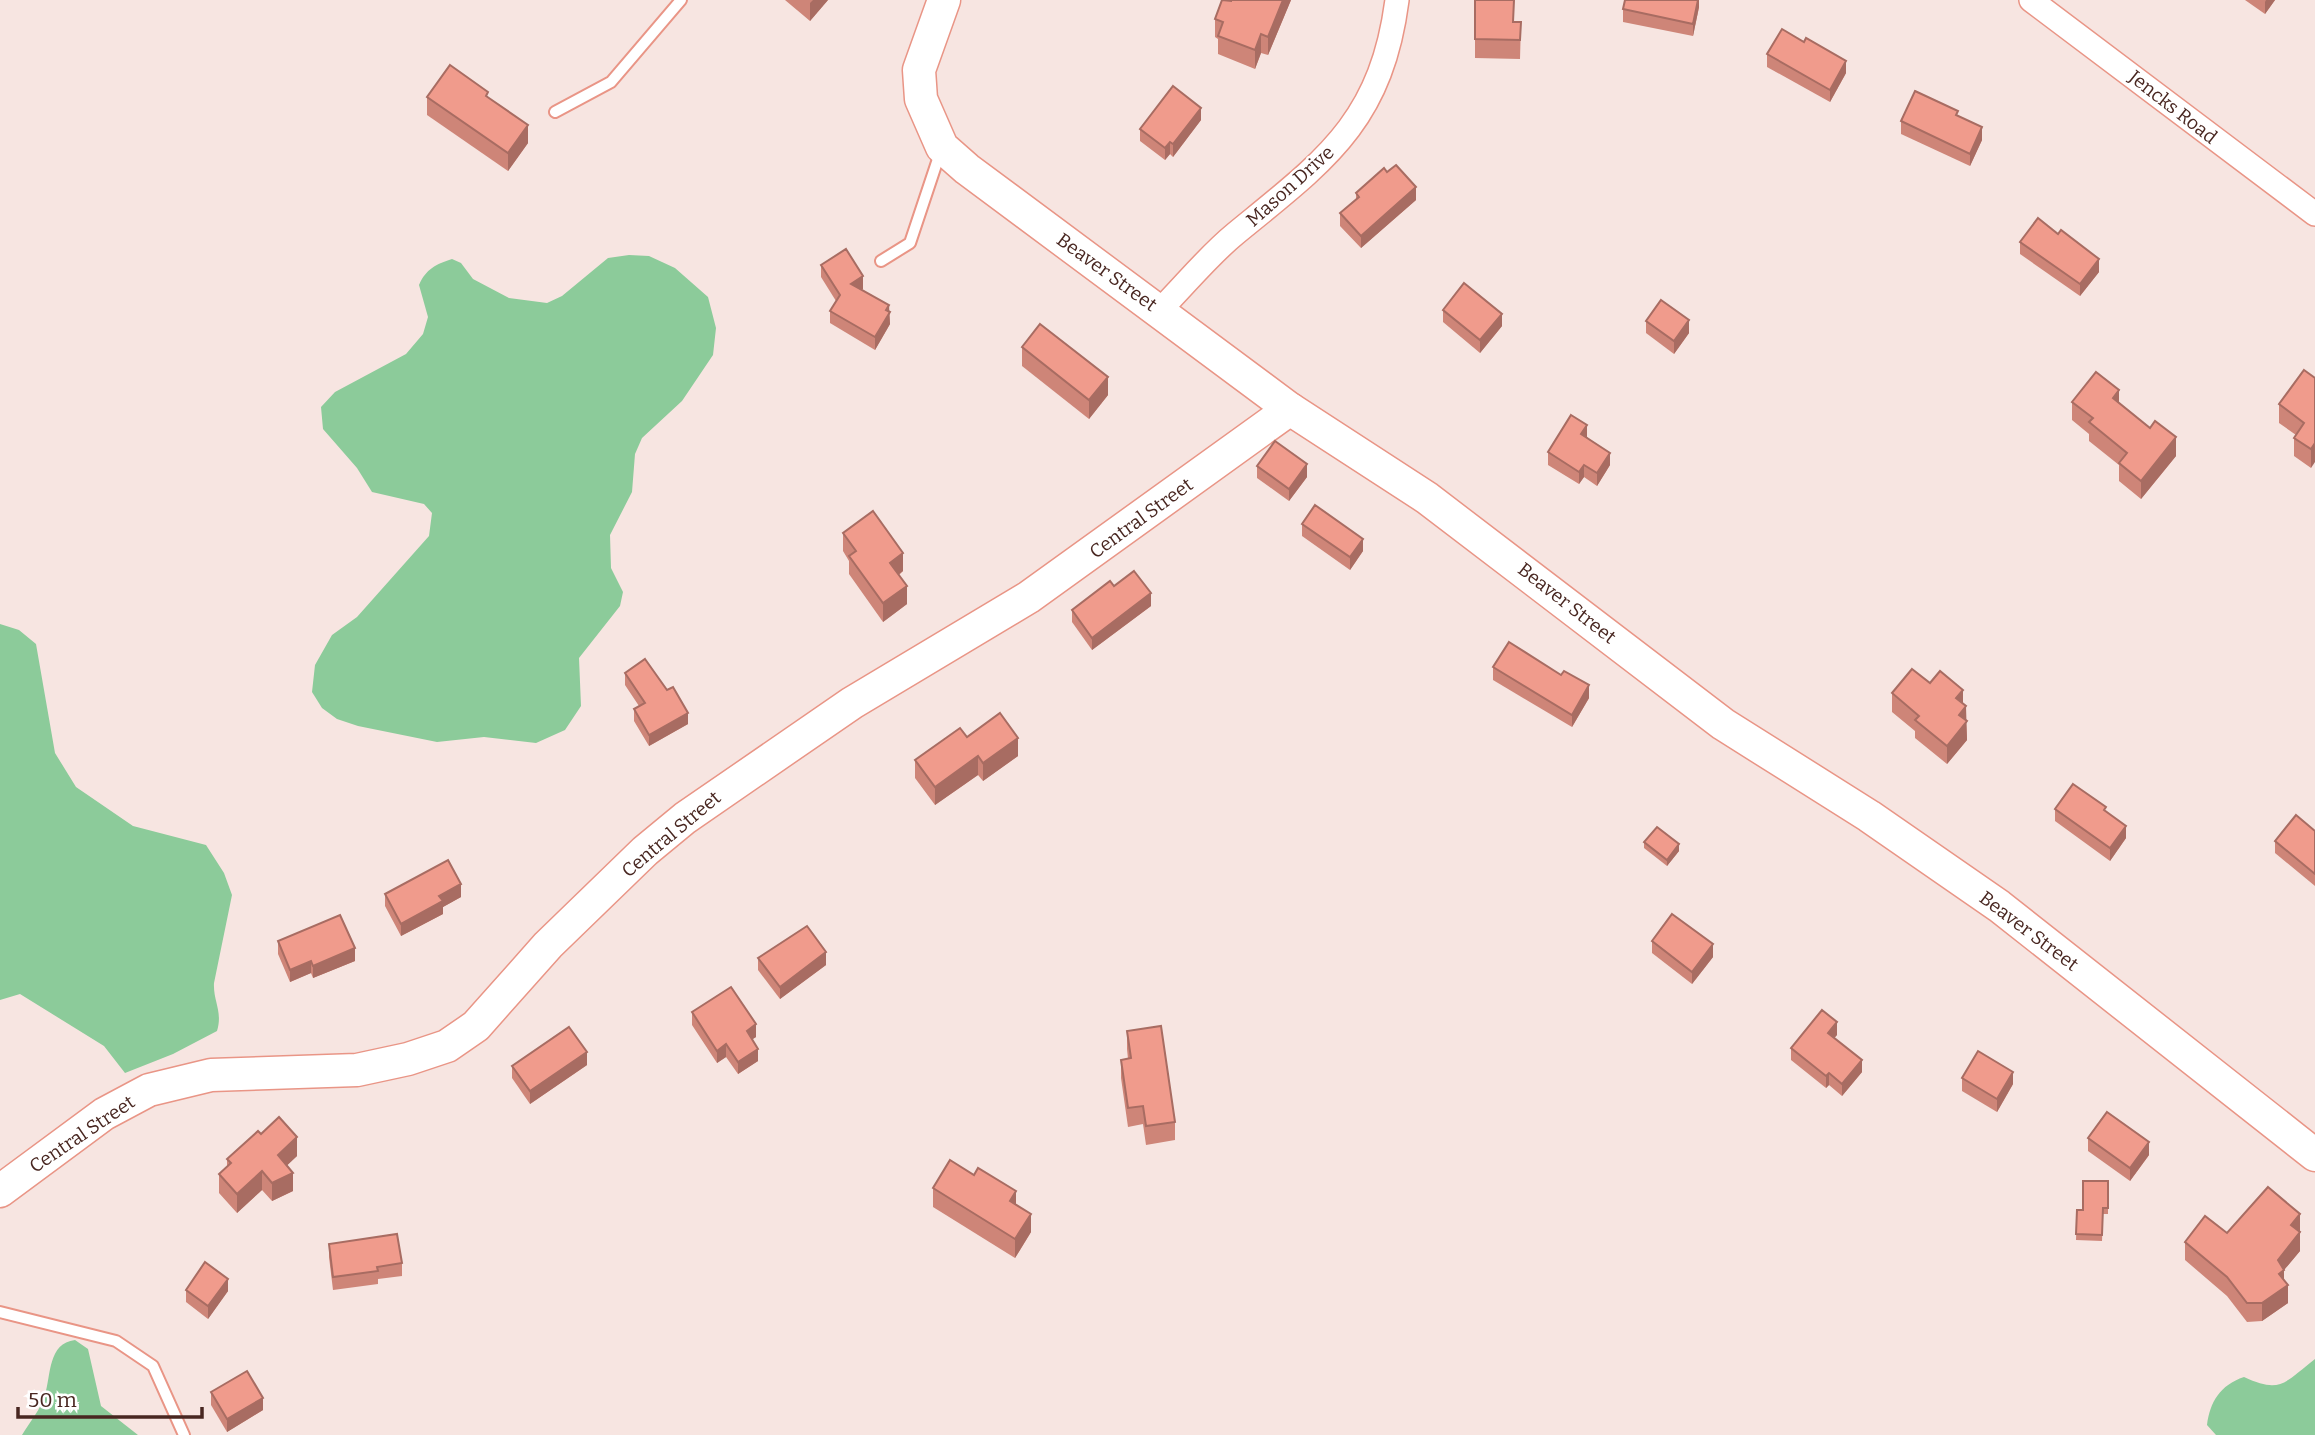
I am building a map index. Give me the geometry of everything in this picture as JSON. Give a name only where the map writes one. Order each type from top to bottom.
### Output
[{"type":"street","name":"Beaver Street","points":[[944,0],[919,71],[921,99],[942,147],[967,169],[1160,310],[1290,410],[1427,498],[1723,724],[1869,816],[1932,863],[1998,905],[2315,1154]]},
{"type":"street","name":"Mason Drive","points":[[1160,310],[1233,235],[1294,187],[1334,150],[1377,82],[1392,35],[1397,0]]},
{"type":"street","name":"Jencks Road","points":[[2031,0],[2315,214]]},
{"type":"street","name":"Central Street","points":[[0,1191],[104,1114],[149,1090],[211,1075],[358,1070],[408,1059],[447,1046],[476,1026],[548,945],[645,851],[685,818],[852,703],[1039,591],[1290,410]]},
{"type":"lane","points":[[555,112],[611,82],[681,0]]},
{"type":"lane","points":[[881,261],[910,243],[942,147]]},
{"type":"lane","points":[[0,1312],[116,1341],[153,1366],[184,1435]]},
{"type":"green space","points":[[649,256],[675,268],[708,297],[716,328],[713,355],[682,401],[642,438],[635,454],[632,492],[610,535],[611,568],[623,592],[620,606],[579,658],[581,706],[565,730],[536,743],[484,737],[437,742],[358,726],[337,719],[322,708],[312,692],[315,665],[332,635],[357,617],[429,536],[432,513],[424,504],[372,492],[357,468],[323,429],[321,407],[335,392],[406,354],[423,334],[428,317],[419,285],[428,271],[436,265],[452,259],[461,263],[473,279],[509,298],[547,303],[562,296],[608,258]]},
{"type":"green space","points":[[0,624],[19,630],[36,644],[55,753],[76,787],[133,826],[206,845],[224,873],[232,895],[214,983],[219,1018],[217,1031],[173,1054],[125,1073],[104,1046],[20,994],[0,1000]]},
{"type":"green space","points":[[75,1340],[88,1349],[101,1406],[138,1435],[22,1435],[43,1400],[55,1353],[66,1342]]},
{"type":"green space","points":[[2315,1359],[2315,1435],[2216,1435],[2207,1425],[2218,1395],[2236,1380],[2244,1377],[2266,1385],[2275,1385],[2289,1380]]},
{"type":"building","points":[[1222,0],[1283,0],[1268,37],[1261,34],[1255,50],[1218,36],[1223,22],[1215,19]]},
{"type":"building","points":[[1475,0],[1514,0],[1513,22],[1521,22],[1520,40],[1475,39]]},
{"type":"building","points":[[1625,0],[1698,0],[1693,24],[1623,9]]},
{"type":"building","points":[[1782,29],[1804,42],[1806,38],[1846,61],[1830,90],[1767,54]]},
{"type":"building","points":[[450,65],[488,92],[486,96],[528,125],[508,153],[427,97]]},
{"type":"building","points":[[1173,86],[1201,108],[1173,144],[1170,142],[1165,148],[1140,129]]},
{"type":"building","points":[[1915,91],[1958,111],[1956,115],[1982,127],[1970,154],[1901,121]]},
{"type":"building","points":[[1396,165],[1416,187],[1361,236],[1340,213],[1359,197],[1356,193],[1384,168],[1387,172]]},
{"type":"building","points":[[2038,218],[2058,234],[2061,230],[2099,259],[2080,284],[2020,242]]},
{"type":"building","points":[[846,249],[863,276],[851,284],[889,305],[886,310],[890,312],[875,337],[830,311],[840,295],[821,265]]},
{"type":"building","points":[[1464,283],[1502,314],[1480,340],[1443,310]]},
{"type":"building","points":[[1661,300],[1689,320],[1674,341],[1646,321]]},
{"type":"building","points":[[1040,324],[1108,377],[1089,400],[1022,347]]},
{"type":"building","points":[[2304,370],[2315,378],[2315,443],[2311,449],[2294,438],[2304,423],[2279,404]]},
{"type":"building","points":[[2096,372],[2119,390],[2113,398],[2150,428],[2155,421],[2176,437],[2141,481],[2119,463],[2127,453],[2089,422],[2093,418],[2072,402]]},
{"type":"building","points":[[1571,415],[1587,425],[1581,434],[1610,453],[1597,473],[1584,465],[1579,472],[1548,452]]},
{"type":"building","points":[[1275,441],[1307,464],[1289,489],[1257,466]]},
{"type":"building","points":[[1315,505],[1363,539],[1350,557],[1302,524]]},
{"type":"building","points":[[873,511],[903,553],[890,563],[907,586],[883,603],[849,556],[856,551],[843,533]]},
{"type":"building","points":[[1134,571],[1151,593],[1092,638],[1072,610],[1110,581],[1114,586]]},
{"type":"building","points":[[1509,642],[1561,675],[1564,671],[1589,685],[1572,715],[1493,667]]},
{"type":"building","points":[[645,659],[667,690],[673,687],[688,713],[649,735],[634,709],[645,703],[625,673]]},
{"type":"building","points":[[1912,669],[1930,683],[1940,671],[1963,690],[1956,698],[1966,706],[1959,715],[1967,721],[1947,746],[1915,720],[1919,716],[1892,693]]},
{"type":"building","points":[[1000,713],[1018,738],[983,763],[978,756],[935,787],[915,760],[960,728],[967,737]]},
{"type":"building","points":[[2073,784],[2106,807],[2104,810],[2126,826],[2110,848],[2055,809]]},
{"type":"building","points":[[2296,815],[2315,831],[2315,874],[2275,841]]},
{"type":"building","points":[[1657,827],[1679,844],[1667,860],[1644,842]]},
{"type":"building","points":[[448,860],[461,884],[439,896],[443,901],[401,924],[385,894]]},
{"type":"building","points":[[1672,914],[1713,944],[1692,972],[1652,941]]},
{"type":"building","points":[[340,915],[355,948],[313,966],[311,961],[290,970],[278,941]]},
{"type":"building","points":[[807,926],[826,952],[780,987],[758,958]]},
{"type":"building","points":[[731,987],[756,1024],[747,1031],[758,1049],[738,1062],[726,1044],[717,1051],[692,1012]]},
{"type":"building","points":[[1822,1010],[1837,1022],[1828,1033],[1862,1060],[1842,1084],[1829,1073],[1826,1076],[1791,1048]]},
{"type":"building","points":[[1161,1026],[1175,1122],[1146,1126],[1143,1106],[1128,1108],[1121,1060],[1131,1058],[1127,1031]]},
{"type":"building","points":[[569,1027],[587,1052],[530,1091],[512,1066]]},
{"type":"building","points":[[1978,1051],[2013,1072],[1997,1099],[1962,1078]]},
{"type":"building","points":[[2107,1112],[2149,1142],[2130,1168],[2088,1138]]},
{"type":"building","points":[[279,1117],[297,1137],[278,1155],[293,1173],[272,1183],[262,1171],[237,1194],[219,1174],[231,1163],[227,1159],[258,1131],[261,1134]]},
{"type":"building","points":[[950,1160],[974,1175],[978,1168],[1016,1191],[1010,1201],[1031,1214],[1015,1239],[933,1188]]},
{"type":"building","points":[[2083,1181],[2108,1181],[2108,1208],[2103,1208],[2102,1235],[2076,1234],[2077,1210],[2083,1210]]},
{"type":"building","points":[[2268,1187],[2300,1214],[2291,1225],[2300,1232],[2278,1260],[2284,1270],[2279,1274],[2288,1285],[2262,1303],[2247,1303],[2227,1277],[2185,1242],[2205,1216],[2227,1233]]},
{"type":"building","points":[[397,1234],[402,1263],[377,1267],[378,1271],[333,1277],[329,1244]]},
{"type":"building","points":[[205,1262],[228,1279],[208,1306],[186,1290]]},
{"type":"building","points":[[247,1371],[263,1398],[227,1419],[211,1392]]}]
